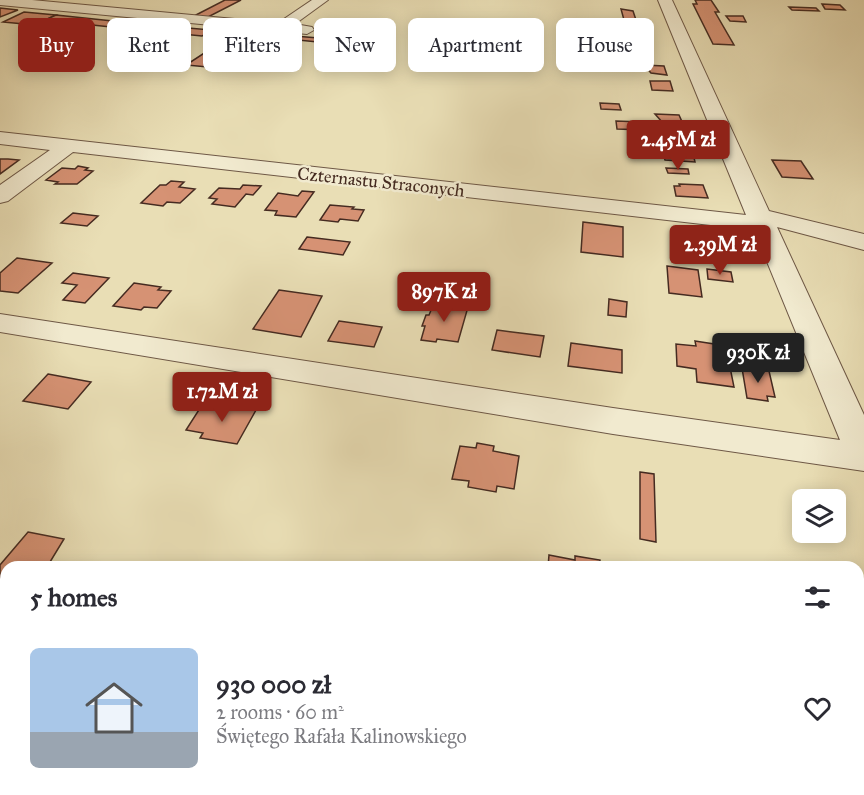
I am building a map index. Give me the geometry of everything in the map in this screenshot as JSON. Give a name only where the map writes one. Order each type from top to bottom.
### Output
[{"type":"street","points":[[295,18],[321,0]]},
{"type":"street","points":[[665,0],[864,455]]},
{"type":"street","points":[[0,1],[203,20]]},
{"type":"street","points":[[302,29],[307,30]]},
{"type":"street","name":"Czternastu Straconych","points":[[0,138],[760,220],[864,242]]},
{"type":"street","points":[[0,196],[67,147]]},
{"type":"street","points":[[0,323],[601,419],[864,455]]},
{"type":"building","points":[[225,0],[241,0],[206,18],[192,17]]},
{"type":"building","points":[[695,0],[711,0],[719,12],[715,12],[734,45],[713,44],[693,4],[697,4]]},
{"type":"building","points":[[822,4],[840,5],[845,10],[825,9]]},
{"type":"building","points":[[789,7],[816,8],[819,11],[792,10]]},
{"type":"building","points":[[0,8],[18,10],[0,17]]},
{"type":"building","points":[[621,9],[633,11],[635,18],[623,18]]},
{"type":"building","points":[[24,12],[56,15],[50,18],[18,18],[18,23],[3,22]]},
{"type":"building","points":[[56,15],[84,18],[49,18]]},
{"type":"building","points":[[726,16],[743,16],[746,22],[730,21]]},
{"type":"building","points":[[95,19],[107,20],[107,27],[95,25]]},
{"type":"building","points":[[191,28],[203,29],[202,36],[191,35]]},
{"type":"building","points":[[302,37],[314,38],[314,42],[302,40]]},
{"type":"building","points":[[203,54],[203,67],[191,65],[191,62]]},
{"type":"building","points":[[654,66],[664,66],[667,75],[651,73],[654,72]]},
{"type":"building","points":[[650,81],[670,81],[673,91],[652,90]]},
{"type":"building","points":[[600,103],[619,104],[621,110],[601,109]]},
{"type":"building","points":[[655,114],[679,115],[683,124],[663,123]]},
{"type":"building","points":[[616,121],[642,122],[644,130],[617,129]]},
{"type":"building","points":[[655,134],[680,135],[681,140],[663,139],[664,143],[657,143]]},
{"type":"building","points":[[661,148],[692,149],[695,162],[665,160]]},
{"type":"building","points":[[0,159],[8,159],[19,160],[0,174]]},
{"type":"building","points":[[772,160],[801,161],[813,179],[782,177]]},
{"type":"building","points":[[78,166],[93,171],[77,184],[55,184],[58,182],[46,180],[62,168],[75,169]]},
{"type":"building","points":[[666,168],[688,169],[689,174],[668,173]]},
{"type":"building","points":[[171,181],[184,182],[179,187],[195,189],[180,203],[167,202],[163,206],[141,203],[160,185],[166,185]]},
{"type":"building","points":[[679,184],[703,185],[708,198],[676,196],[674,186],[680,186]]},
{"type":"building","points":[[243,185],[261,186],[253,195],[246,194],[235,207],[212,204],[217,199],[209,198],[219,188],[240,189]]},
{"type":"building","points":[[302,191],[314,192],[296,217],[275,215],[277,211],[265,210],[278,193],[298,196]]},
{"type":"building","points":[[330,205],[364,210],[358,221],[320,220]]},
{"type":"building","points":[[73,213],[98,216],[87,226],[61,223]]},
{"type":"building","points":[[583,222],[623,227],[623,257],[581,252]]},
{"type":"building","points":[[307,237],[350,242],[343,255],[299,249]]},
{"type":"building","points":[[17,258],[52,263],[18,293],[0,291],[0,273]]},
{"type":"building","points":[[667,266],[698,270],[702,297],[669,293]]},
{"type":"building","points":[[707,269],[731,272],[733,282],[708,279]]},
{"type":"building","points":[[73,273],[109,278],[85,303],[63,300],[77,285],[62,283]]},
{"type":"building","points":[[134,283],[171,291],[157,308],[144,307],[141,310],[113,306]]},
{"type":"building","points":[[279,290],[322,296],[301,337],[253,329]]},
{"type":"building","points":[[609,299],[627,302],[626,317],[608,315]]},
{"type":"building","points":[[434,303],[468,307],[458,342],[437,339],[436,342],[421,340],[425,326],[422,326]]},
{"type":"building","points":[[339,321],[382,327],[374,347],[328,341]]},
{"type":"building","points":[[497,330],[544,336],[540,357],[492,350]]},
{"type":"building","points":[[695,341],[727,346],[729,358],[725,358],[726,366],[730,367],[734,387],[697,382],[696,369],[677,366],[676,344],[696,346]]},
{"type":"building","points":[[571,343],[622,350],[622,373],[568,366]]},
{"type":"building","points":[[742,368],[769,371],[775,397],[767,396],[768,401],[747,398]]},
{"type":"building","points":[[48,374],[91,382],[68,409],[23,401]]},
{"type":"building","points":[[202,405],[256,410],[237,444],[200,438],[203,433],[186,430]]},
{"type":"building","points":[[477,443],[494,446],[493,451],[519,456],[514,489],[497,486],[496,492],[468,487],[469,481],[452,479],[460,446],[476,448]]},
{"type":"building","points":[[640,472],[654,474],[656,542],[640,539]]},
{"type":"building","points":[[28,532],[64,539],[51,561],[3,561]]},
{"type":"building","points":[[549,555],[575,560],[575,556],[600,560],[600,561],[548,561]]}]
